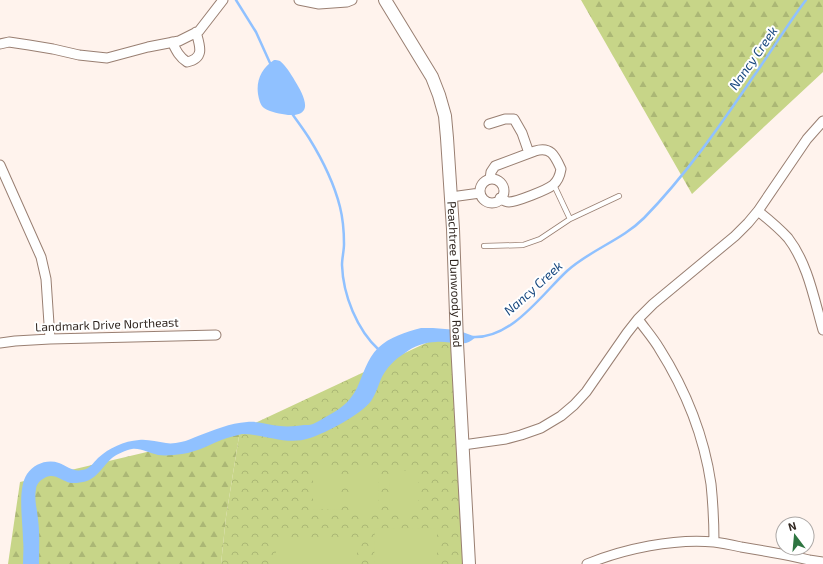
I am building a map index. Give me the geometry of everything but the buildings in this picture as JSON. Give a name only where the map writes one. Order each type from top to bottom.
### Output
[{"type":"main road","name":"Peachtree Dunwoody Road","points":[[386,0],[432,77],[445,116],[448,138],[469,564]]},
{"type":"street","points":[[0,44],[9,42],[29,44],[79,56],[107,58],[148,47],[180,41],[198,31],[223,0]]},
{"type":"street","points":[[299,0],[319,4],[347,2],[352,0]]},
{"type":"street","points":[[172,42],[179,55],[186,62],[192,61],[199,55],[201,46],[196,32]]},
{"type":"street","points":[[489,124],[505,119],[514,119],[522,133],[529,153]]},
{"type":"street","points":[[463,445],[506,439],[541,428],[561,416],[574,405],[586,392],[638,319],[653,304],[735,236],[748,223],[758,211],[807,139],[823,121]]},
{"type":"street","points":[[490,179],[491,172],[496,166],[529,153],[542,149],[553,154],[556,158],[561,169],[554,185],[511,202],[500,198]]},
{"type":"street","points":[[0,165],[41,258],[46,279],[50,339]]},
{"type":"street","points":[[490,179],[501,183],[504,192],[496,202],[492,203],[482,198],[480,193],[482,184],[490,179]]},
{"type":"street","points":[[451,197],[480,193]]},
{"type":"street","points":[[758,211],[788,238],[798,253],[805,269],[823,330]]},
{"type":"street","points":[[638,319],[659,347],[674,372],[697,426],[705,455],[710,484],[714,542]]},
{"type":"street","name":"Landmark Drive Northeast","points":[[0,343],[15,340],[216,334]]},
{"type":"street","points":[[587,564],[646,546],[699,541],[714,542],[823,562]]},
{"type":"lane","points":[[554,185],[570,219]]},
{"type":"lane","points":[[484,246],[523,245],[540,238],[570,219],[619,196]]},
{"type":"green space","points":[[581,0],[823,0],[823,72],[692,194]]},
{"type":"green space","points":[[456,329],[471,564],[221,564],[226,517],[240,430]]},
{"type":"green space","points":[[240,430],[226,517],[221,564],[8,564],[20,482]]},
{"type":"green space","points":[[313,468],[341,468],[341,510],[313,509]]},
{"type":"green space","points":[[350,470],[379,470],[378,512],[350,512]]},
{"type":"green space","points":[[390,471],[418,471],[418,513],[389,513]]},
{"type":"green space","points":[[375,528],[437,529],[437,564],[374,564]]},
{"type":"green space","points":[[276,541],[357,541],[357,564],[276,564]]},
{"type":"water","points":[[274,60],[280,61],[284,65],[304,98],[305,109],[297,115],[272,112],[263,107],[261,104],[258,96],[259,79],[266,67]]},
{"type":"water","points":[[421,328],[457,330],[476,337],[466,343],[458,344],[432,342],[412,348],[391,364],[383,375],[373,398],[360,412],[334,428],[317,436],[293,441],[251,434],[242,434],[227,438],[194,451],[173,455],[158,455],[142,450],[132,449],[124,451],[114,457],[96,476],[88,481],[71,483],[53,476],[45,478],[40,481],[36,487],[35,493],[39,530],[39,564],[23,564],[21,506],[22,488],[27,474],[37,465],[45,462],[54,462],[73,469],[82,470],[89,467],[107,451],[133,441],[149,440],[177,443],[222,427],[247,422],[256,422],[276,426],[312,424],[322,420],[338,409],[354,394],[368,362],[374,352],[382,344],[404,333]]},
{"type":"waterway","points":[[236,0],[256,32],[270,63]]},
{"type":"waterway","name":"Nancy Creek","points":[[473,337],[487,336],[501,331],[513,323],[537,303],[567,271],[586,257],[626,233],[644,218],[674,185],[702,150],[806,0]]},
{"type":"waterway","points":[[293,115],[318,154],[334,189],[342,216],[344,244],[342,265],[348,300],[364,332],[379,350]]}]
